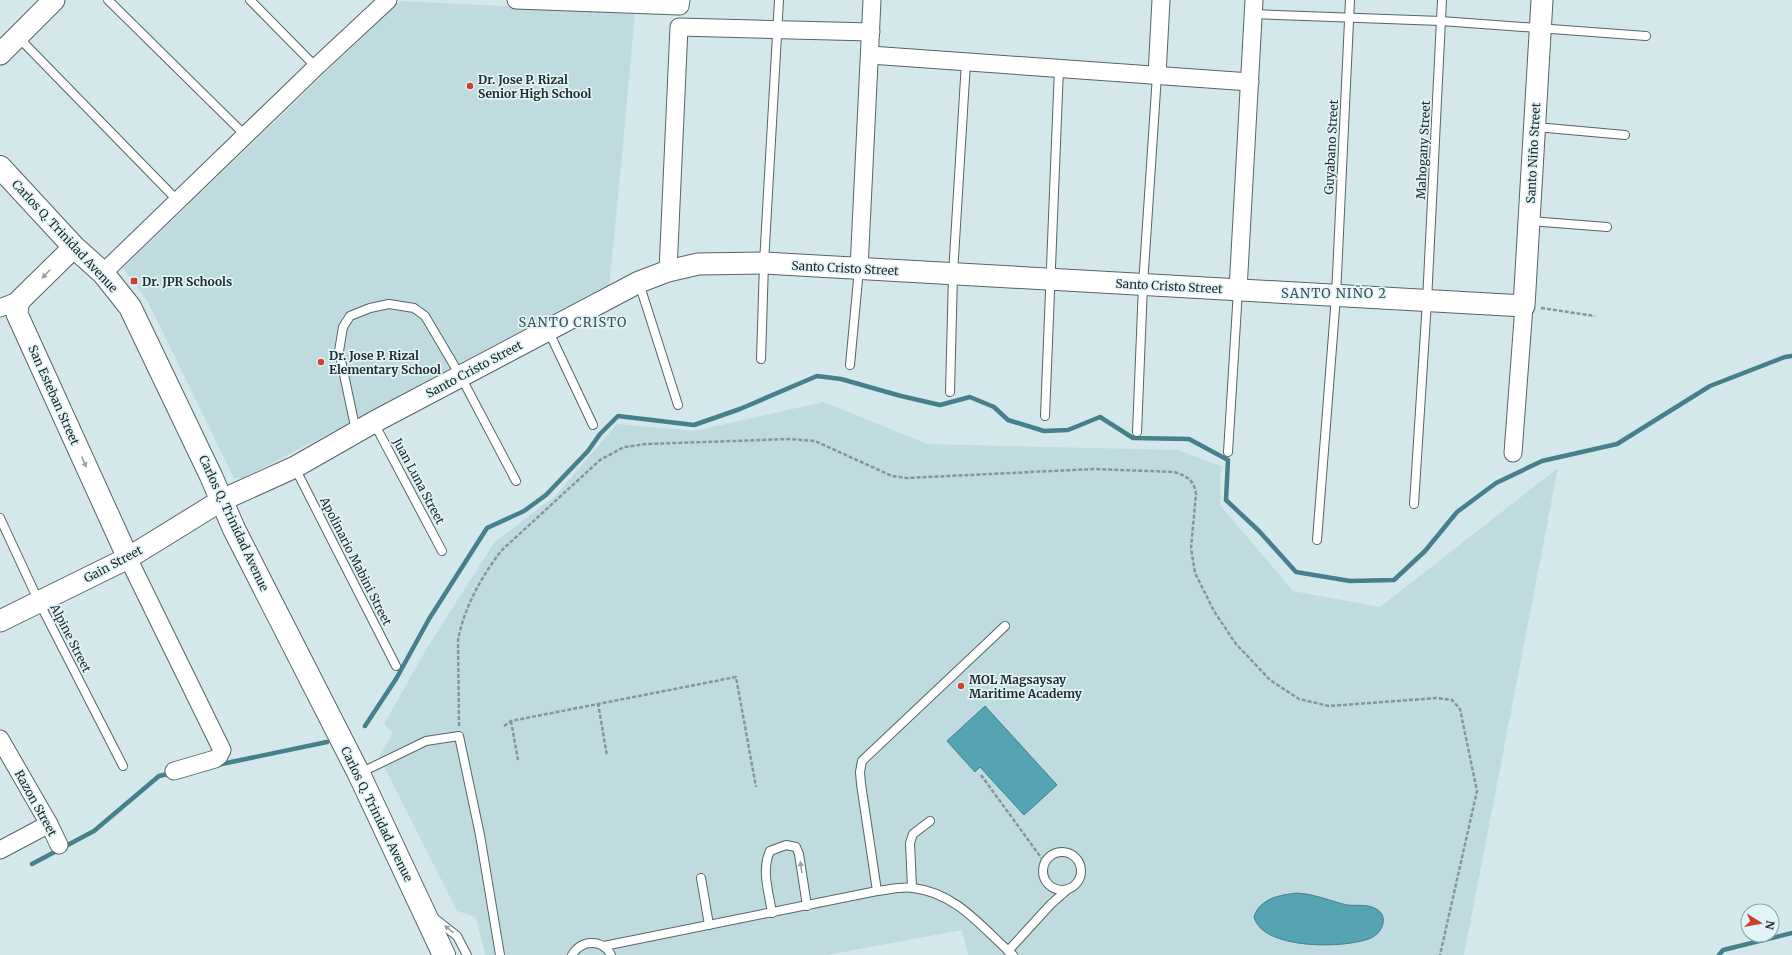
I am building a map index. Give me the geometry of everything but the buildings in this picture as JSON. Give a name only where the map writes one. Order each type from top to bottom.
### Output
[{"type":"main road","name":"Carlos Q. Trinidad Avenue","points":[[2,174],[103,273],[130,307],[222,500],[234,529],[359,774],[444,955]]},
{"type":"street","points":[[0,54],[54,0]]},
{"type":"street","points":[[516,0],[590,1],[680,6],[681,0]]},
{"type":"street","points":[[859,269],[872,0]]},
{"type":"street","points":[[1157,75],[1161,0]]},
{"type":"street","name":"Santo Niño Street","points":[[1524,306],[1542,0]]},
{"type":"street","points":[[103,273],[384,1]]},
{"type":"street","points":[[1238,290],[1254,7]]},
{"type":"street","points":[[668,271],[679,27],[871,32]]},
{"type":"street","points":[[870,55],[1250,82]]},
{"type":"street","points":[[0,308],[20,300],[74,246]]},
{"type":"street","name":"Santo Cristo Street","points":[[222,500],[295,468],[374,422],[639,282],[668,271],[698,264],[764,263],[1524,306]]},
{"type":"street","name":"San Esteban Street","points":[[20,300],[17,314],[128,558]]},
{"type":"street","points":[[1513,453],[1524,306]]},
{"type":"street","name":"Gain Street","points":[[0,621],[128,558],[222,500]]},
{"type":"street","points":[[128,558],[222,750],[219,756],[215,759],[174,771]]},
{"type":"street","name":"Razon Street","points":[[0,739],[49,824],[59,845]]},
{"type":"street","points":[[0,850],[49,824]]},
{"type":"lane","points":[[108,0],[246,136]]},
{"type":"lane","points":[[250,0],[316,67]]},
{"type":"lane","points":[[761,359],[764,263],[779,0]]},
{"type":"lane","name":"Guyabano Street","points":[[1317,540],[1336,296],[1350,0]]},
{"type":"lane","name":"Mahogany Street","points":[[1414,504],[1427,301],[1442,0]]},
{"type":"lane","points":[[1254,7],[1349,17],[1441,21],[1646,36]]},
{"type":"lane","points":[[17,36],[178,201]]},
{"type":"lane","points":[[950,392],[953,274],[966,62]]},
{"type":"lane","points":[[1045,416],[1059,68]]},
{"type":"lane","points":[[1137,432],[1143,285],[1157,75]]},
{"type":"lane","points":[[1535,127],[1625,135]]},
{"type":"lane","points":[[1529,221],[1607,227]]},
{"type":"lane","points":[[850,365],[859,269]]},
{"type":"lane","points":[[639,282],[678,405]]},
{"type":"lane","points":[[1228,452],[1238,290]]},
{"type":"lane","points":[[357,433],[353,421],[339,351],[343,327],[350,316],[370,308],[389,304],[414,308],[425,316],[461,377],[516,481]]},
{"type":"lane","points":[[548,330],[593,425]]},
{"type":"lane","name":"Juan Luna Street","points":[[374,422],[442,551]]},
{"type":"lane","name":"Apolinario Mabini Street","points":[[295,468],[396,666]]},
{"type":"lane","name":"Alpine Street","points":[[0,518],[39,602],[123,766]]},
{"type":"lane","points":[[877,891],[861,784],[860,772],[862,761],[1005,626]]},
{"type":"lane","points":[[359,774],[426,741],[459,736],[480,834],[500,955]]},
{"type":"lane","points":[[912,887],[910,843],[913,834],[930,821]]},
{"type":"lane","points":[[772,913],[765,868],[766,859],[770,852],[786,845],[796,847],[799,854],[806,906]]},
{"type":"lane","points":[[572,955],[579,946],[592,942],[604,946],[877,891],[912,887],[937,893],[951,900],[972,915],[1010,953],[1050,904],[1074,886],[1081,875],[1080,863],[1076,857],[1071,854],[1059,852],[1048,858],[1045,863],[1044,876],[1050,886],[1050,904]]},
{"type":"lane","points":[[701,878],[709,925]]},
{"type":"lane","points":[[1050,886],[1056,889],[1068,889]]},
{"type":"lane","name":"Carlos Q. Trinidad Avenue","points":[[423,910],[457,936],[467,955]]},
{"type":"lane","points":[[604,946],[611,955]]},
{"type":"path","points":[[1524,306],[1595,316]]},
{"type":"path","points":[[459,736],[458,640],[460,626],[489,566],[502,550],[600,460],[624,448],[647,444],[790,439],[815,441],[892,476],[907,478],[1094,469],[1174,472],[1184,475],[1191,480],[1195,486],[1196,494],[1192,548],[1195,573],[1214,610],[1236,644],[1270,680],[1299,699],[1330,706],[1437,698],[1452,700],[1460,709],[1477,791],[1440,955]]},
{"type":"path","points":[[504,726],[511,720],[736,677],[756,787]]},
{"type":"path","points":[[598,703],[607,756]]},
{"type":"path","points":[[511,720],[518,760]]},
{"type":"path","points":[[981,775],[1045,863]]},
{"type":"shaded area","name":"Dr. Jose P. Rizal Elementary School","points":[[400,1],[635,12],[609,288],[243,478],[234,478],[148,302],[123,268]]},
{"type":"shaded area","name":"MOL Magsaysay Maritime Academy","points":[[824,402],[927,444],[1178,450],[1221,466],[1220,505],[1293,591],[1380,607],[1558,468],[1464,955],[968,955],[962,930],[827,955],[485,955],[476,917],[457,911],[379,756],[393,733],[384,724],[427,648],[494,543],[556,495],[617,424],[694,431]]},
{"type":"water","points":[[985,706],[1057,785],[1024,815],[980,767],[975,772],[947,741]]},
{"type":"water","points":[[1297,893],[1316,896],[1347,905],[1374,908],[1382,915],[1383,923],[1379,932],[1371,938],[1359,942],[1325,945],[1288,941],[1272,936],[1260,928],[1254,917],[1261,906],[1278,896]]},
{"type":"waterway","points":[[365,726],[396,679],[429,619],[487,528],[524,511],[546,495],[588,451],[600,434],[618,416],[694,425],[740,409],[817,376],[841,379],[901,396],[940,405],[970,397],[994,407],[1008,420],[1044,431],[1068,430],[1100,417],[1133,438],[1189,439],[1228,460],[1226,500],[1259,531],[1296,572],[1350,581],[1394,580],[1425,551],[1457,512],[1496,483],[1542,461],[1617,444],[1710,386],[1785,357],[1792,356]]},
{"type":"waterway","points":[[217,765],[327,742]]},
{"type":"waterway","points":[[32,864],[94,831],[159,776],[172,773]]},
{"type":"waterway","points":[[1719,955],[1723,950],[1792,933]]},
{"type":"place","name":"Dr. Jose P. Rizal Senior High School","points":[[470,86]]},
{"type":"place","name":"Dr. JPR Schools","points":[[134,281]]},
{"type":"place","name":"Dr. Jose P. Rizal Elementary School","points":[[321,362]]},
{"type":"place","name":"MOL Magsaysay Maritime Academy","points":[[961,686]]},
{"type":"district","name":"SANTO NIÑO 2","points":[[1334,293]]},
{"type":"district","name":"SANTO CRISTO","points":[[573,322]]}]
